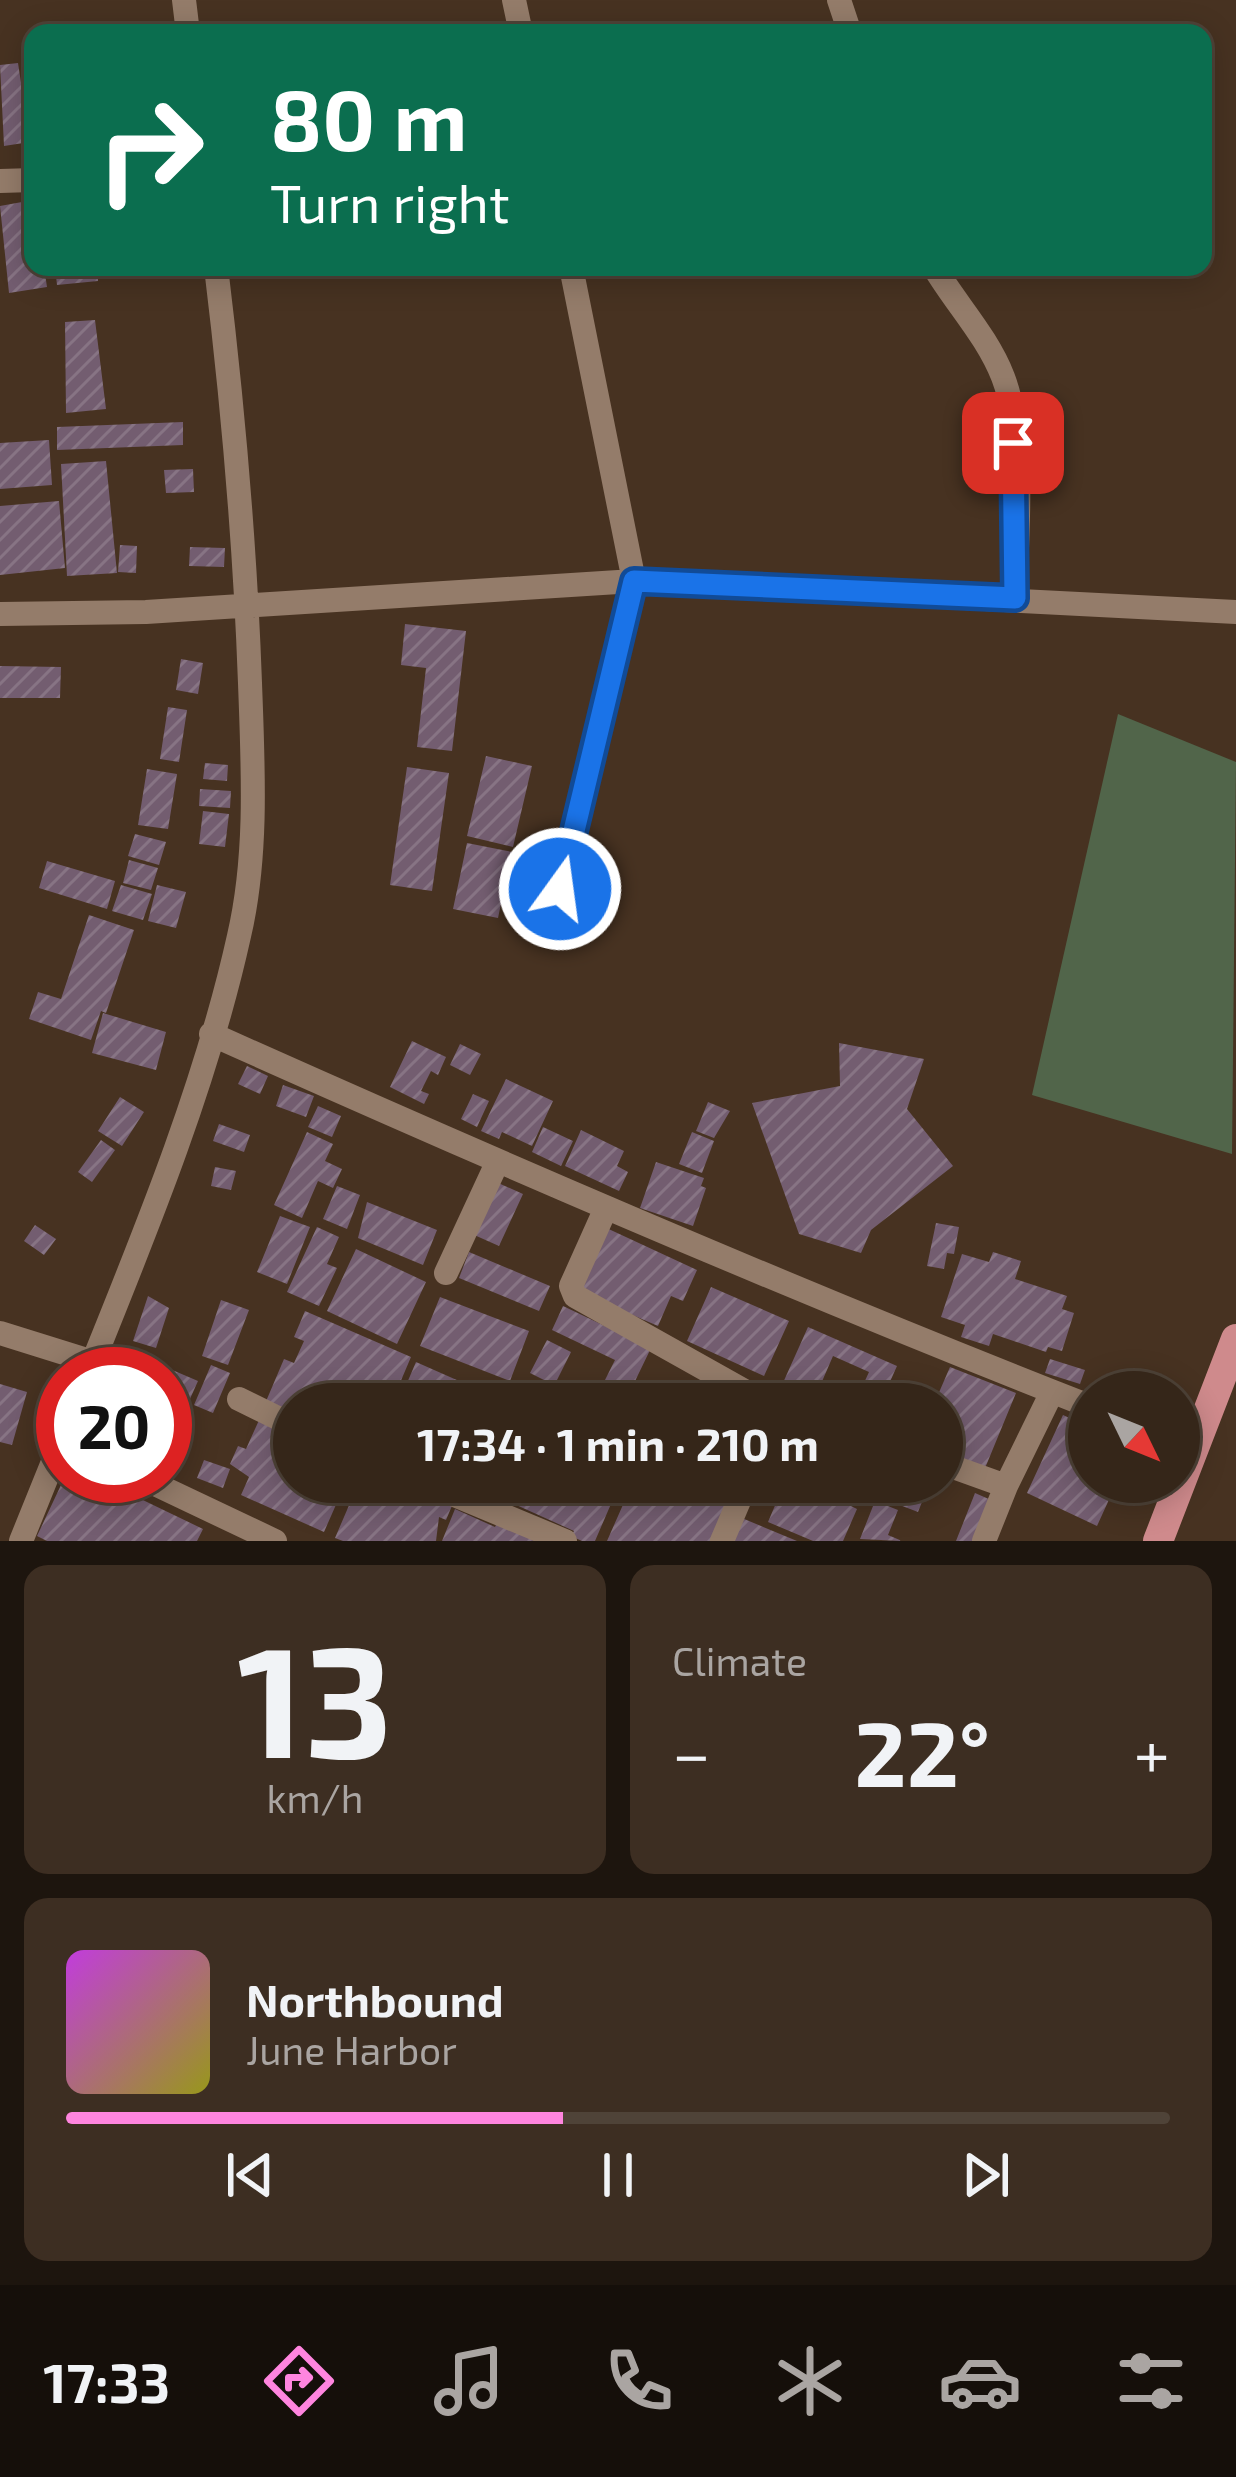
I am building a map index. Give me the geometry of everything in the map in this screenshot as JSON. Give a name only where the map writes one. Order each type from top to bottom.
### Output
[{"type":"main road","points":[[1200,1415],[1236,1339]]},
{"type":"main road","points":[[1158,1541],[1169,1503]]},
{"type":"street","points":[[99,1347],[211,1034],[240,934],[248,871],[254,776],[248,603],[218,276]]},
{"type":"street","points":[[573,276],[634,581]]},
{"type":"street","points":[[940,276],[982,338],[1011,406],[1018,517],[1015,598]]},
{"type":"street","points":[[0,614],[71,616],[634,581],[1236,612]]},
{"type":"street","points":[[211,1034],[497,1163],[940,1351],[1068,1398]]},
{"type":"street","points":[[446,1273],[497,1163]]},
{"type":"street","points":[[607,1208],[571,1286],[575,1296],[730,1383]]},
{"type":"street","points":[[0,1333],[36,1347]]},
{"type":"street","points":[[984,1541],[1052,1392]]},
{"type":"street","points":[[239,1400],[273,1416]]},
{"type":"street","points":[[963,1471],[1006,1486]]},
{"type":"street","points":[[192,1502],[275,1541]]},
{"type":"street","points":[[21,1541],[37,1503]]},
{"type":"street","points":[[474,1503],[566,1541]]},
{"type":"street","points":[[722,1541],[738,1503]]},
{"type":"lane","points":[[560,889],[634,581]]},
{"type":"green space","points":[[1118,714],[1236,762],[1232,1154],[1032,1095]]},
{"type":"building","points":[[18,63],[24,143],[4,146],[0,65]]},
{"type":"building","points":[[24,202],[24,276],[45,276],[47,287],[9,293],[0,206]]},
{"type":"building","points":[[56,276],[98,276],[98,281],[57,285]]},
{"type":"building","points":[[95,320],[106,409],[66,413],[65,322]]},
{"type":"building","points":[[183,422],[183,445],[57,450],[57,427]]},
{"type":"building","points":[[49,440],[52,485],[0,489],[0,443]]},
{"type":"building","points":[[106,461],[117,573],[67,576],[61,464]]},
{"type":"building","points":[[193,469],[194,492],[166,493],[164,470]]},
{"type":"building","points":[[59,501],[65,568],[0,575],[0,506]]},
{"type":"building","points":[[120,545],[137,546],[136,573],[118,572]]},
{"type":"building","points":[[190,547],[225,548],[224,567],[189,566]]},
{"type":"building","points":[[405,624],[466,631],[452,751],[417,747],[426,668],[401,665]]},
{"type":"building","points":[[181,659],[203,663],[198,694],[176,690]]},
{"type":"building","points":[[0,666],[61,667],[60,698],[0,698]]},
{"type":"building","points":[[168,707],[187,710],[179,762],[160,759]]},
{"type":"building","points":[[486,756],[532,766],[513,847],[467,836]]},
{"type":"building","points":[[205,763],[228,765],[227,781],[203,779]]},
{"type":"building","points":[[407,767],[449,773],[432,891],[390,885]]},
{"type":"building","points":[[147,769],[177,774],[168,829],[138,825]]},
{"type":"building","points":[[200,789],[231,791],[230,808],[199,806]]},
{"type":"building","points":[[203,811],[229,814],[225,847],[199,844]]},
{"type":"building","points":[[135,834],[166,842],[159,865],[128,856]]},
{"type":"building","points":[[467,843],[512,852],[498,918],[453,909]]},
{"type":"building","points":[[129,860],[158,868],[151,890],[123,883]]},
{"type":"building","points":[[47,861],[115,881],[107,909],[39,888]]},
{"type":"building","points":[[121,885],[152,894],[143,920],[112,911]]},
{"type":"building","points":[[157,885],[186,892],[176,928],[148,921]]},
{"type":"building","points":[[89,915],[134,930],[106,1013],[101,1011],[91,1040],[29,1019],[38,992],[61,999]]},
{"type":"building","points":[[103,1013],[166,1032],[156,1070],[92,1053]]},
{"type":"building","points":[[412,1041],[446,1057],[438,1075],[431,1071],[421,1091],[429,1094],[424,1104],[390,1087]]},
{"type":"building","points":[[839,1043],[924,1059],[907,1109],[953,1166],[871,1230],[861,1253],[799,1234],[752,1103],[840,1086]]},
{"type":"building","points":[[460,1044],[481,1054],[470,1075],[450,1065]]},
{"type":"building","points":[[247,1066],[268,1076],[260,1094],[238,1084]]},
{"type":"building","points":[[506,1079],[553,1101],[532,1146],[502,1132],[499,1139],[481,1131]]},
{"type":"building","points":[[283,1085],[314,1096],[306,1117],[276,1106]]},
{"type":"building","points":[[473,1094],[489,1101],[477,1127],[461,1119]]},
{"type":"building","points":[[120,1097],[144,1112],[122,1146],[98,1131]]},
{"type":"building","points":[[708,1102],[730,1111],[714,1138],[696,1131]]},
{"type":"building","points":[[318,1106],[341,1116],[332,1137],[308,1127]]},
{"type":"building","points":[[219,1124],[250,1135],[244,1152],[213,1141]]},
{"type":"building","points":[[543,1127],[573,1141],[561,1166],[532,1152]]},
{"type":"building","points":[[581,1130],[624,1151],[617,1166],[628,1172],[619,1191],[565,1166]]},
{"type":"building","points":[[307,1132],[333,1144],[325,1161],[342,1169],[333,1188],[318,1181],[302,1218],[274,1205]]},
{"type":"building","points":[[692,1132],[714,1141],[702,1173],[679,1164]]},
{"type":"building","points":[[101,1140],[115,1150],[92,1182],[78,1172]]},
{"type":"building","points":[[656,1162],[704,1178],[701,1186],[706,1188],[693,1226],[640,1208]]},
{"type":"building","points":[[215,1167],[236,1171],[231,1190],[211,1186]]},
{"type":"building","points":[[496,1182],[523,1194],[499,1246],[472,1234]]},
{"type":"building","points":[[337,1186],[360,1195],[347,1229],[323,1219]]},
{"type":"building","points":[[367,1202],[437,1230],[423,1265],[358,1238]]},
{"type":"building","points":[[280,1216],[310,1227],[287,1284],[257,1272]]},
{"type":"building","points":[[936,1223],[959,1227],[954,1254],[947,1253],[944,1269],[927,1266]]},
{"type":"building","points":[[35,1225],[56,1239],[44,1255],[24,1241]]},
{"type":"building","points":[[600,1225],[697,1270],[683,1301],[671,1296],[658,1326],[572,1289]]},
{"type":"building","points":[[317,1227],[339,1237],[327,1264],[337,1268],[319,1306],[287,1292]]},
{"type":"building","points":[[356,1249],[426,1282],[397,1344],[327,1311]]},
{"type":"building","points":[[469,1252],[550,1286],[539,1311],[459,1278]]},
{"type":"building","points":[[993,1252],[1021,1261],[1015,1279],[1067,1296],[1062,1309],[1074,1313],[1062,1351],[1048,1347],[1046,1352],[993,1334],[989,1346],[961,1337],[965,1325],[941,1317],[962,1254],[989,1262]]},
{"type":"building","points":[[711,1287],[789,1321],[764,1376],[687,1341]]},
{"type":"building","points":[[148,1296],[169,1308],[156,1347],[133,1341]]},
{"type":"building","points":[[440,1297],[529,1331],[510,1381],[420,1346]]},
{"type":"building","points":[[221,1300],[249,1310],[228,1365],[202,1356]]},
{"type":"building","points":[[563,1306],[651,1348],[634,1383],[604,1383],[615,1360],[552,1330]]},
{"type":"building","points":[[305,1311],[411,1357],[400,1383],[274,1383],[284,1359],[294,1363],[304,1341],[294,1337]]},
{"type":"building","points":[[808,1327],[897,1366],[889,1383],[864,1383],[869,1372],[833,1356],[821,1383],[783,1383]]},
{"type":"building","points":[[547,1340],[571,1352],[556,1383],[545,1383],[530,1373]]},
{"type":"building","points":[[1050,1359],[1085,1370],[1068,1371],[1068,1380],[1045,1373]]},
{"type":"building","points":[[416,1362],[464,1383],[407,1383]]},
{"type":"building","points":[[211,1365],[230,1373],[213,1413],[194,1405]]},
{"type":"building","points":[[950,1367],[1016,1393],[983,1473],[963,1465],[963,1383],[943,1383]]},
{"type":"building","points":[[0,1384],[27,1392],[12,1445],[0,1442]]},
{"type":"building","points":[[273,1385],[273,1410],[264,1406]]},
{"type":"building","points":[[1063,1415],[1068,1417],[1068,1503],[1107,1503],[1097,1526],[1027,1493]]},
{"type":"building","points":[[260,1418],[273,1422],[273,1503],[337,1503],[324,1532],[241,1495],[249,1477],[230,1464],[238,1446],[246,1449]]},
{"type":"building","points":[[204,1460],[230,1469],[223,1488],[197,1478]]},
{"type":"building","points":[[975,1493],[991,1500],[975,1541],[956,1541]]},
{"type":"building","points":[[53,1503],[149,1503],[203,1529],[197,1541],[47,1541],[37,1536]]},
{"type":"building","points":[[350,1503],[453,1503],[446,1520],[439,1517],[436,1541],[335,1538]]},
{"type":"building","points":[[512,1503],[611,1503],[595,1541],[571,1536],[574,1531]]},
{"type":"building","points":[[624,1503],[729,1505],[717,1541],[607,1541]]},
{"type":"building","points":[[776,1503],[845,1503],[857,1509],[843,1541],[813,1541],[768,1522]]},
{"type":"building","points":[[874,1503],[898,1510],[888,1535],[902,1541],[860,1539]]},
{"type":"building","points":[[894,1503],[922,1503],[918,1512]]},
{"type":"building","points":[[455,1509],[495,1527],[498,1521],[543,1541],[442,1541]]},
{"type":"building","points":[[737,1516],[797,1541],[727,1541]]},
{"type":"route","points":[[560,889],[634,581],[1015,598],[1018,517],[1013,443]]}]
